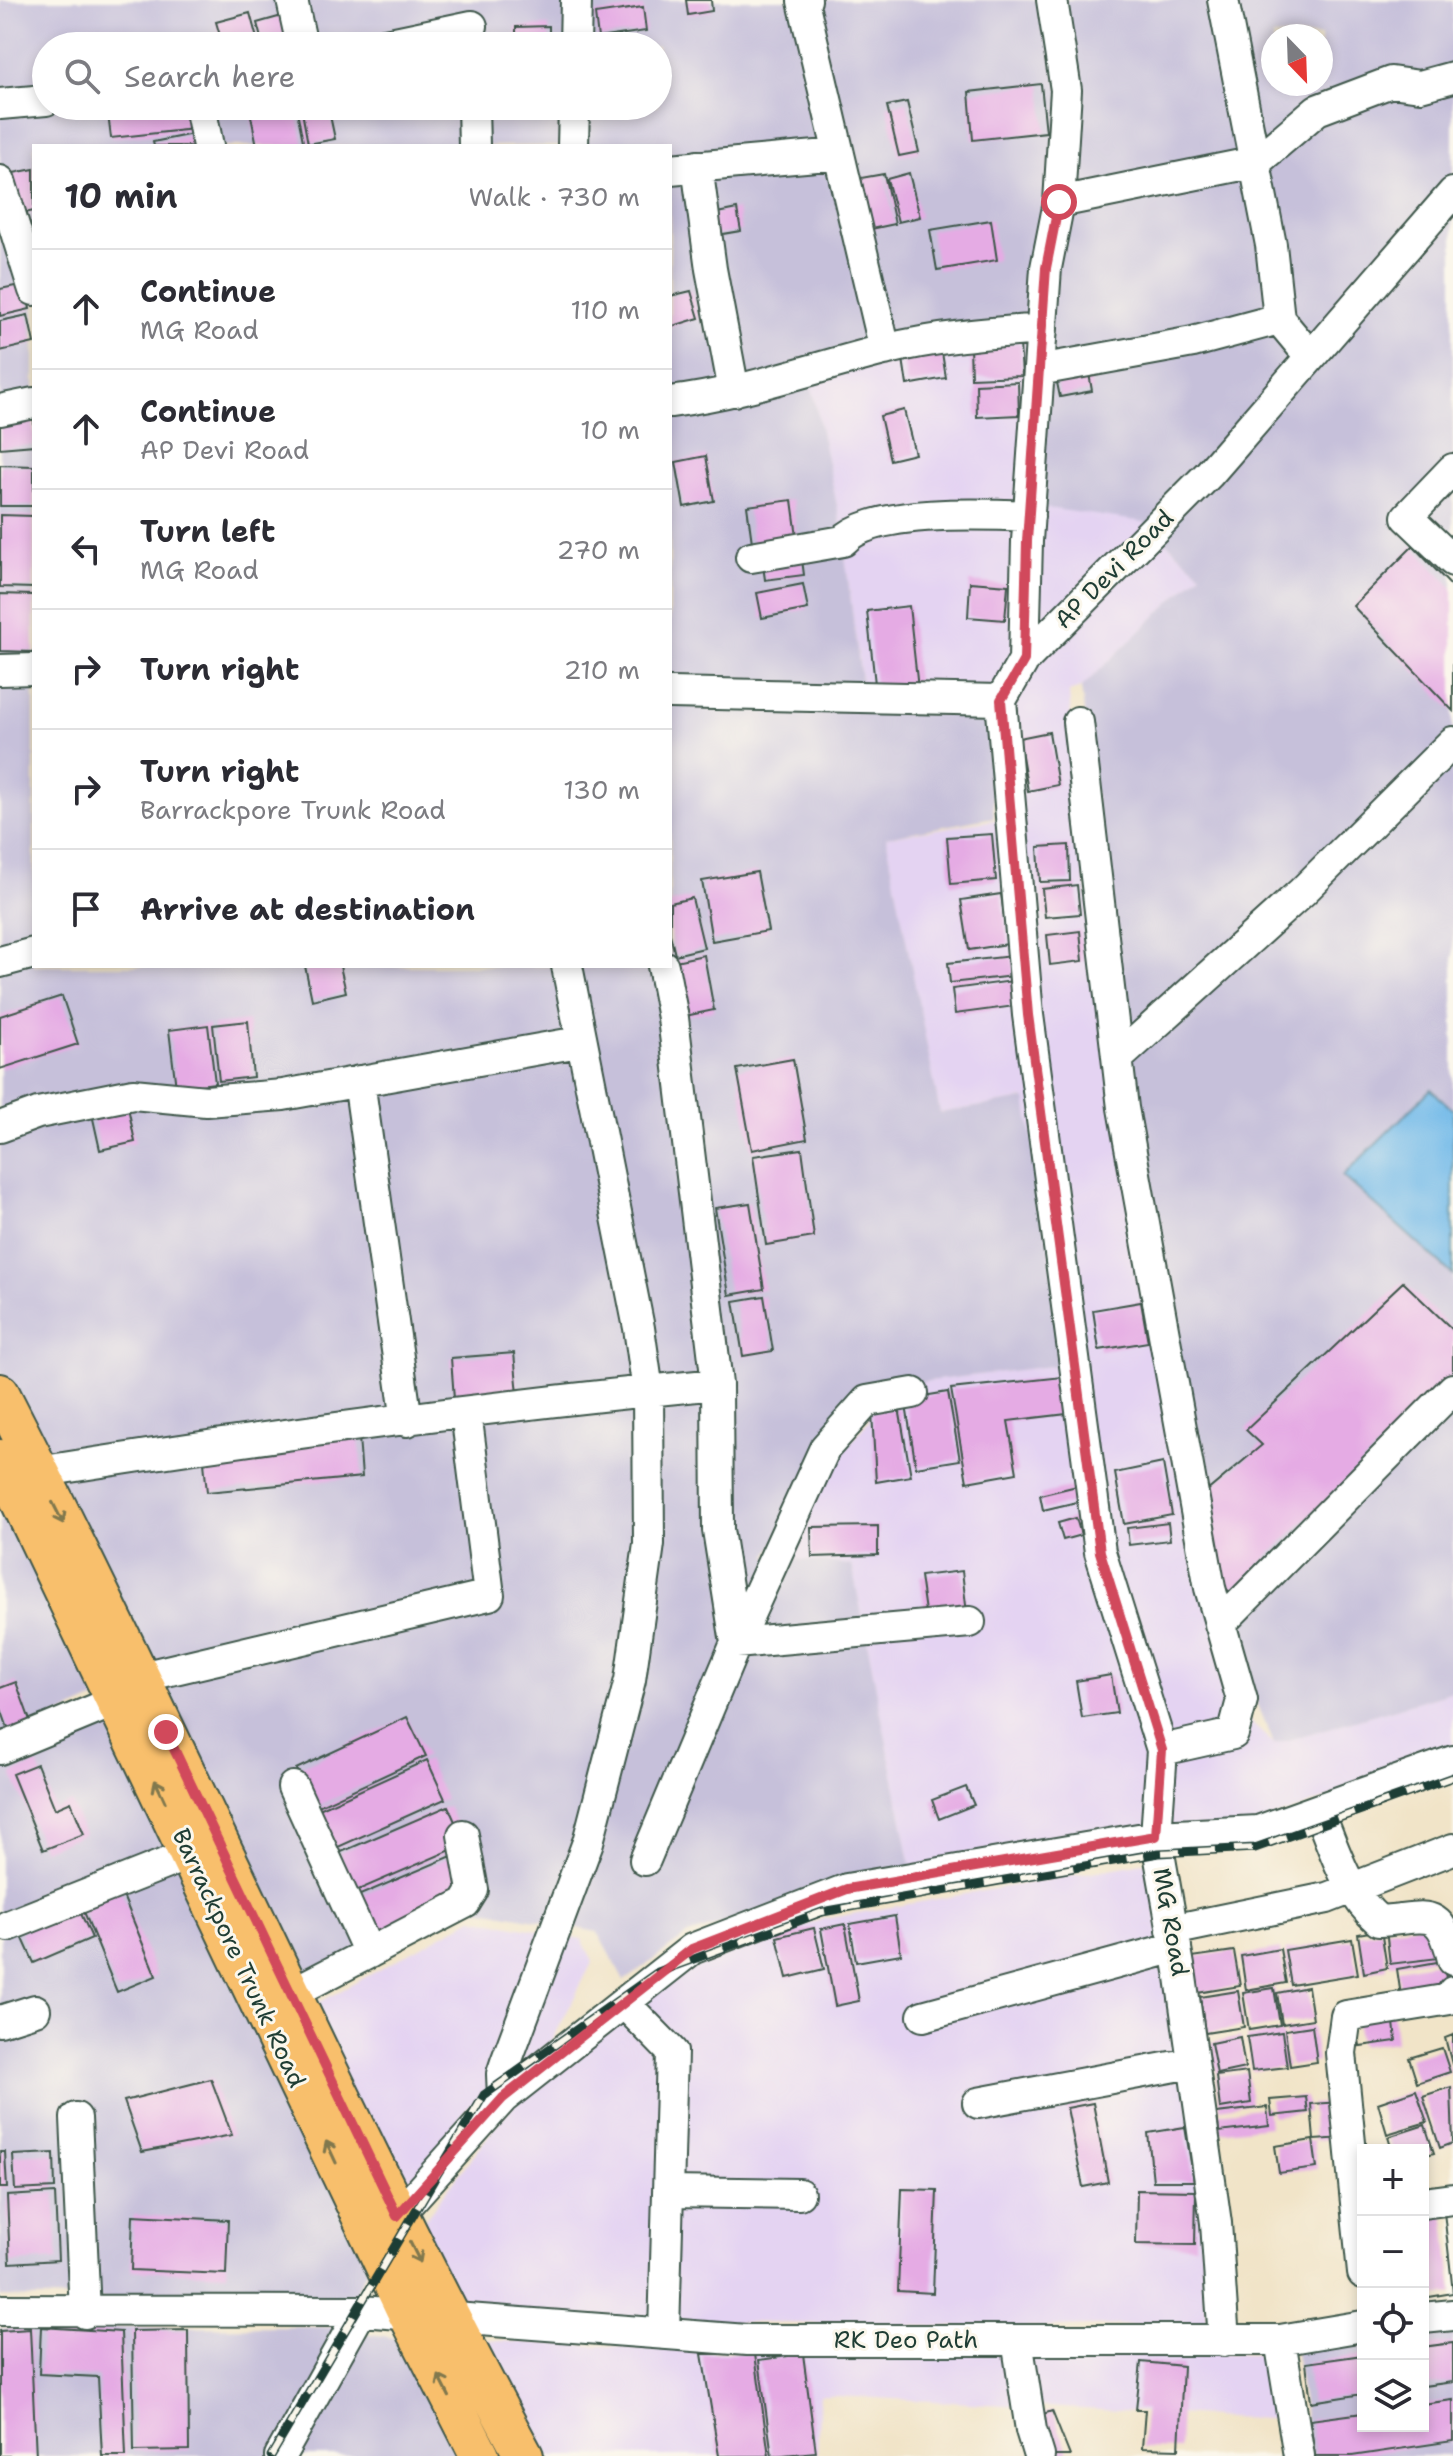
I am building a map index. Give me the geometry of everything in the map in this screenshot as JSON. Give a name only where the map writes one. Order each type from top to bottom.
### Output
[{"type":"main road","name":"Barrackpore Trunk Road","points":[[0,1393],[38,1472],[129,1689],[190,1854],[407,2313],[480,2456]]},
{"type":"main road","name":"Barrackpore Trunk Road","points":[[0,1459],[129,1689],[290,1994],[397,2216],[524,2456]]},
{"type":"street","points":[[292,0],[299,32]]},
{"type":"street","points":[[575,32],[576,0]]},
{"type":"street","points":[[806,0],[803,1],[885,350]]},
{"type":"street","points":[[1024,660],[1029,516],[1046,268],[1059,202],[1066,90],[1052,0]]},
{"type":"street","points":[[1223,0],[1256,162],[1279,319],[1309,355]]},
{"type":"street","points":[[438,32],[473,24]]},
{"type":"street","points":[[1059,202],[1256,162],[1317,110],[1391,82],[1420,86],[1453,77]]},
{"type":"street","points":[[0,104],[32,101]]},
{"type":"street","points":[[203,120],[208,144]]},
{"type":"street","points":[[473,120],[474,144]]},
{"type":"street","points":[[573,144],[574,120]]},
{"type":"street","points":[[734,391],[711,269],[684,168],[839,154]]},
{"type":"street","points":[[0,181],[32,284]]},
{"type":"street","name":"AP Devi Road","points":[[1001,700],[1024,660],[1209,474],[1309,355],[1453,193]]},
{"type":"street","points":[[1039,370],[1193,342],[1279,319]]},
{"type":"street","points":[[672,402],[786,380],[885,350],[966,335],[1042,329]]},
{"type":"street","points":[[0,410],[32,403]]},
{"type":"street","points":[[1453,469],[1407,517],[1453,561]]},
{"type":"street","points":[[751,557],[843,541],[853,530],[924,516],[1029,516]]},
{"type":"street","points":[[0,670],[32,669]]},
{"type":"street","points":[[672,693],[1001,700]]},
{"type":"street","name":"MG Road","points":[[1001,700],[1028,1015],[1100,1552],[1162,1750],[1156,1836],[1216,2223],[1224,2341]]},
{"type":"street","points":[[1078,722],[1134,1170],[1210,1588],[1242,1700],[1233,1734],[1162,1750]]},
{"type":"street","points":[[1118,1058],[1302,892],[1453,742]]},
{"type":"street","points":[[0,962],[32,954]]},
{"type":"street","points":[[503,2098],[502,2074],[588,1842],[630,1680],[649,1544],[648,1391],[613,1190],[579,1042],[567,968]]},
{"type":"street","points":[[663,968],[673,1018],[717,1384],[718,1530],[736,1643]]},
{"type":"street","points":[[0,1127],[38,1113],[133,1094],[206,1101],[283,1095],[579,1042]]},
{"type":"street","points":[[359,1081],[407,1421]]},
{"type":"street","points":[[38,1472],[219,1443],[717,1384]]},
{"type":"street","points":[[1220,1624],[1453,1389]]},
{"type":"street","points":[[645,1860],[736,1643],[825,1448],[867,1401],[913,1393]]},
{"type":"street","points":[[0,1749],[129,1689],[489,1595],[466,1412]]},
{"type":"street","points":[[736,1643],[970,1622]]},
{"type":"street","points":[[397,2216],[503,2098],[692,1949],[847,1889],[1156,1836],[1258,1831],[1453,1761]]},
{"type":"street","points":[[293,1787],[369,1953]]},
{"type":"street","points":[[1318,1810],[1352,1890],[1379,1921],[1426,1915],[1439,1920],[1447,1933],[1453,1960]]},
{"type":"street","points":[[290,1994],[451,1912],[470,1897],[473,1890],[463,1835]]},
{"type":"street","points":[[923,2016],[1174,1938],[1352,1890],[1453,1849]]},
{"type":"street","points":[[8,1926],[190,1854]]},
{"type":"street","points":[[1357,2192],[1341,2053],[1346,2016],[1435,2004],[1450,1999],[1453,1992]]},
{"type":"street","points":[[624,2003],[672,2052],[664,2333]]},
{"type":"street","points":[[0,2021],[35,2010]]},
{"type":"street","points":[[978,2103],[1192,2063]]},
{"type":"street","points":[[76,2118],[85,2313]]},
{"type":"street","points":[[669,2192],[799,2194]]},
{"type":"street","points":[[1429,2202],[1453,2199]]},
{"type":"street","name":"RK Deo Path","points":[[0,2310],[85,2313],[361,2311],[747,2340],[1280,2340],[1357,2327]]},
{"type":"street","points":[[280,2456],[361,2311]]},
{"type":"street","points":[[1429,2317],[1453,2315]]},
{"type":"street","points":[[1017,2340],[1031,2430],[1039,2456]]},
{"type":"street","points":[[1280,2340],[1299,2456]]},
{"type":"shaded area","points":[[0,0],[1453,0],[1453,1691],[1274,1744],[1225,1624],[1135,1113],[1081,688],[1201,573],[1144,522],[1019,504],[1030,336],[810,379],[841,525],[865,712],[988,715],[994,817],[886,837],[940,1113],[1026,1099],[1066,1364],[864,1389],[767,1556],[852,1565],[911,1867],[688,1935],[624,1981],[597,1932],[463,1906],[298,1990],[0,1370]]},
{"type":"shaded area","points":[[1030,336],[1144,522],[1201,573],[1081,688],[1069,692],[1083,866],[1234,1707],[1274,1744],[1453,1691],[1453,1752],[1257,1824],[911,1867],[852,1565],[786,1558],[826,1472],[869,1420],[864,1389],[1066,1364],[1025,1099],[940,1113],[886,837],[1019,816],[1014,710],[863,695],[841,525],[810,379]]},
{"type":"shaded area","points":[[0,1433],[122,1687],[0,1743]]},
{"type":"shaded area","points":[[132,1702],[380,2244],[348,2306],[0,2297],[0,1764]]},
{"type":"shaded area","points":[[1149,1862],[1195,2144],[1207,2323],[1020,2328],[448,2316],[410,2238],[516,2100],[684,1965],[824,1919]]},
{"type":"shaded area","points":[[473,1918],[582,1939],[593,1961],[552,2041],[468,2107],[396,2201],[302,2012]]},
{"type":"shaded area","points":[[1453,2326],[1453,2456],[1311,2456],[1294,2345],[1357,2338],[1357,2432],[1429,2432],[1429,2329]]},
{"type":"shaded area","points":[[333,2327],[426,2344],[485,2456],[0,2456],[0,2328]]},
{"type":"shaded area","points":[[462,2339],[725,2352],[1274,2354],[1285,2420],[820,2395],[817,2456],[520,2456]]},
{"type":"water","points":[[1431,1089],[1453,1110],[1453,1275],[1343,1176]]},
{"type":"building","points":[[686,0],[711,0],[712,11],[688,15]]},
{"type":"building","points":[[643,7],[646,31],[597,32],[595,14]]},
{"type":"building","points":[[250,13],[255,32],[219,32],[216,22]]},
{"type":"building","points":[[289,14],[295,32],[259,32],[257,23]]},
{"type":"building","points":[[549,26],[549,32],[516,32],[516,27]]},
{"type":"building","points":[[1041,84],[1046,132],[973,140],[969,92]]},
{"type":"building","points":[[907,102],[919,152],[899,156],[887,106]]},
{"type":"building","points":[[109,120],[193,120],[194,129],[111,138]]},
{"type":"building","points":[[252,120],[299,120],[304,144],[257,144]]},
{"type":"building","points":[[304,120],[331,120],[335,139],[308,144]]},
{"type":"building","points":[[193,134],[196,144],[154,144]]},
{"type":"building","points":[[32,169],[32,211],[16,215],[8,174]]},
{"type":"building","points":[[909,173],[920,217],[898,222],[887,179]]},
{"type":"building","points":[[884,174],[895,224],[871,229],[861,178]]},
{"type":"building","points":[[737,209],[741,231],[711,236],[707,215]]},
{"type":"building","points":[[991,220],[997,260],[937,270],[930,230]]},
{"type":"building","points":[[25,284],[30,309],[0,316],[0,289]]},
{"type":"building","points":[[691,291],[699,318],[672,326],[672,296]]},
{"type":"building","points":[[28,315],[32,343],[0,351],[0,321]]},
{"type":"building","points":[[1020,343],[1022,376],[971,378],[970,346]]},
{"type":"building","points":[[941,346],[946,378],[907,385],[902,352]]},
{"type":"building","points":[[1088,367],[1092,391],[1060,397],[1055,373]]},
{"type":"building","points":[[1018,382],[1019,415],[977,417],[976,384]]},
{"type":"building","points":[[904,410],[915,454],[890,460],[880,416]]},
{"type":"building","points":[[32,419],[32,445],[0,448],[0,422]]},
{"type":"building","points":[[706,456],[714,501],[684,507],[676,462]]},
{"type":"building","points":[[0,465],[32,466],[32,506],[0,506]]},
{"type":"building","points":[[792,500],[798,544],[753,550],[747,506]]},
{"type":"building","points":[[0,515],[32,516],[32,588],[0,587]]},
{"type":"building","points":[[1413,546],[1453,588],[1453,711],[1353,606]]},
{"type":"building","points":[[801,552],[804,575],[765,580],[762,558]]},
{"type":"building","points":[[970,582],[1008,585],[1005,620],[968,617]]},
{"type":"building","points":[[803,584],[808,609],[762,618],[757,593]]},
{"type":"building","points":[[0,594],[32,595],[32,652],[0,651]]},
{"type":"building","points":[[909,606],[918,689],[876,693],[867,611]]},
{"type":"building","points":[[1049,732],[1058,785],[1028,791],[1019,738]]},
{"type":"building","points":[[992,834],[996,880],[951,884],[947,837]]},
{"type":"building","points":[[1069,845],[1070,881],[1040,882],[1038,847]]},
{"type":"building","points":[[757,872],[768,931],[712,941],[702,881]]},
{"type":"building","points":[[1077,885],[1080,914],[1045,917],[1042,889]]},
{"type":"building","points":[[1001,894],[1008,944],[969,950],[961,900]]},
{"type":"building","points":[[692,898],[704,948],[675,955],[672,903]]},
{"type":"building","points":[[1080,931],[1083,961],[1050,965],[1047,935]]},
{"type":"building","points":[[704,955],[714,1010],[685,1016],[675,961]]},
{"type":"building","points":[[1012,956],[1014,976],[950,983],[948,963]]},
{"type":"building","points":[[305,968],[340,968],[346,992],[312,1000]]},
{"type":"building","points":[[1020,980],[1023,1005],[955,1014],[952,989]]},
{"type":"building","points":[[62,996],[78,1044],[0,1069],[0,1016]]},
{"type":"building","points":[[248,1021],[253,1077],[219,1081],[213,1025]]},
{"type":"building","points":[[208,1025],[215,1083],[176,1088],[169,1030]]},
{"type":"building","points":[[793,1059],[807,1139],[752,1150],[737,1069]]},
{"type":"building","points":[[128,1107],[135,1142],[100,1150],[92,1114]]},
{"type":"building","points":[[802,1149],[814,1237],[766,1245],[753,1156]]},
{"type":"building","points":[[750,1203],[764,1289],[729,1295],[715,1208]]},
{"type":"building","points":[[1403,1282],[1453,1330],[1453,1374],[1231,1593],[1221,1584],[1206,1492],[1262,1445],[1246,1430]]},
{"type":"building","points":[[764,1296],[773,1351],[743,1356],[734,1301]]},
{"type":"building","points":[[1141,1302],[1148,1342],[1099,1350],[1093,1310]]},
{"type":"building","points":[[514,1353],[518,1394],[454,1399],[451,1358]]},
{"type":"building","points":[[1072,1376],[1075,1413],[1008,1421],[1017,1473],[967,1482],[951,1389]]},
{"type":"building","points":[[948,1392],[960,1460],[916,1467],[905,1399]]},
{"type":"building","points":[[899,1408],[911,1476],[876,1482],[872,1412]]},
{"type":"building","points":[[359,1437],[362,1477],[207,1492],[203,1453]]},
{"type":"building","points":[[1163,1463],[1172,1515],[1124,1524],[1115,1473]]},
{"type":"building","points":[[1077,1486],[1081,1501],[1043,1510],[1040,1495]]},
{"type":"building","points":[[1076,1518],[1081,1535],[1063,1540],[1058,1523]]},
{"type":"building","points":[[1168,1523],[1170,1540],[1129,1545],[1127,1528]]},
{"type":"building","points":[[878,1526],[878,1555],[812,1557],[811,1527]]},
{"type":"building","points":[[962,1571],[967,1614],[926,1619],[920,1576]]},
{"type":"building","points":[[1111,1675],[1117,1713],[1082,1718],[1076,1681]]},
{"type":"building","points":[[16,1682],[32,1726],[10,1734],[0,1706],[0,1688]]},
{"type":"building","points":[[407,1717],[426,1756],[314,1808],[296,1769]]},
{"type":"building","points":[[427,1760],[445,1799],[336,1848],[319,1809]]},
{"type":"building","points":[[37,1764],[55,1809],[71,1802],[84,1834],[43,1850],[12,1774]]},
{"type":"building","points":[[966,1787],[974,1805],[939,1819],[932,1800]]},
{"type":"building","points":[[448,1806],[465,1844],[356,1891],[339,1853]]},
{"type":"building","points":[[454,1855],[471,1894],[369,1936],[353,1898]]},
{"type":"building","points":[[119,1886],[156,1976],[117,1992],[80,1902]]},
{"type":"building","points":[[78,1907],[92,1938],[34,1963],[20,1932]]},
{"type":"building","points":[[895,1916],[901,1954],[856,1962],[850,1924]]},
{"type":"building","points":[[1435,1923],[1439,1958],[1390,1964],[1386,1929]]},
{"type":"building","points":[[845,1924],[859,2001],[835,2006],[821,1929]]},
{"type":"building","points":[[814,1928],[824,1969],[787,1978],[777,1937]]},
{"type":"building","points":[[1381,1930],[1387,1968],[1364,1973],[1358,1934]]},
{"type":"building","points":[[1352,1939],[1358,1974],[1291,1985],[1285,1950]]},
{"type":"building","points":[[1280,1949],[1286,1983],[1246,1990],[1241,1956]]},
{"type":"building","points":[[1234,1951],[1240,1986],[1197,1993],[1192,1957]]},
{"type":"building","points":[[1443,1961],[1449,1996],[1402,2003],[1397,1969]]},
{"type":"building","points":[[1308,1987],[1313,2019],[1282,2024],[1277,1993]]},
{"type":"building","points":[[1274,1988],[1280,2025],[1249,2030],[1243,1993]]},
{"type":"building","points":[[1238,1991],[1244,2027],[1205,2033],[1200,1997]]},
{"type":"building","points":[[1393,2013],[1396,2041],[1360,2046],[1356,2019]]},
{"type":"building","points":[[1312,2026],[1317,2062],[1290,2066],[1285,2030]]},
{"type":"building","points":[[1282,2032],[1287,2067],[1252,2071],[1247,2037]]},
{"type":"building","points":[[1453,2035],[1453,2064],[1452,2064],[1445,2038]]},
{"type":"building","points":[[1240,2037],[1245,2068],[1217,2074],[1211,2043]]},
{"type":"building","points":[[1442,2048],[1450,2072],[1417,2083],[1409,2058]]},
{"type":"building","points":[[1247,2072],[1251,2103],[1220,2108],[1216,2076]]},
{"type":"building","points":[[211,2079],[232,2135],[142,2152],[124,2101]]},
{"type":"building","points":[[1451,2087],[1453,2143],[1440,2148],[1423,2096]]},
{"type":"building","points":[[1416,2090],[1427,2122],[1387,2134],[1378,2103]]},
{"type":"building","points":[[1306,2097],[1308,2112],[1272,2116],[1270,2100]]},
{"type":"building","points":[[1342,2102],[1345,2138],[1314,2140],[1311,2104]]},
{"type":"building","points":[[1093,2103],[1108,2182],[1083,2187],[1067,2108]]},
{"type":"building","points":[[1267,2107],[1269,2126],[1219,2132],[1217,2113]]},
{"type":"building","points":[[1425,2125],[1434,2153],[1429,2154],[1429,2144],[1390,2144],[1388,2137]]},
{"type":"building","points":[[1185,2127],[1194,2181],[1153,2181],[1148,2133]]},
{"type":"building","points":[[1313,2140],[1317,2168],[1279,2173],[1275,2146]]},
{"type":"building","points":[[0,2152],[5,2152],[7,2188],[0,2188]]},
{"type":"building","points":[[54,2153],[55,2188],[15,2190],[13,2155]]},
{"type":"building","points":[[902,2189],[937,2190],[933,2293],[898,2291]]},
{"type":"building","points":[[1137,2190],[1196,2191],[1195,2245],[1136,2244]]},
{"type":"building","points":[[55,2193],[58,2260],[10,2263],[7,2196]]},
{"type":"building","points":[[1444,2212],[1453,2293],[1429,2297],[1429,2216]]},
{"type":"building","points":[[133,2215],[228,2220],[226,2274],[131,2270]]},
{"type":"building","points":[[41,2327],[121,2332],[126,2456],[102,2456],[98,2377],[39,2374]]},
{"type":"building","points":[[30,2329],[36,2456],[0,2456],[0,2331]]},
{"type":"building","points":[[188,2330],[189,2450],[134,2451],[132,2331]]},
{"type":"building","points":[[1453,2343],[1453,2382],[1429,2385],[1429,2346]]},
{"type":"building","points":[[702,2354],[755,2354],[769,2456],[719,2456]]},
{"type":"building","points":[[803,2354],[816,2452],[772,2456],[759,2360]]},
{"type":"building","points":[[1357,2356],[1357,2395],[1311,2402],[1306,2363]]},
{"type":"building","points":[[1141,2362],[1183,2366],[1179,2449],[1142,2448],[1145,2410],[1136,2410]]},
{"type":"building","points":[[1453,2400],[1453,2441],[1352,2456],[1315,2456],[1310,2420],[1357,2414],[1357,2432],[1429,2432],[1429,2403]]},
{"type":"building","points":[[1052,2411],[1070,2456],[1049,2456],[1034,2417]]},
{"type":"railway","points":[[271,2456],[484,2095],[658,1972],[822,1912],[1159,1853],[1255,1848],[1453,1777]]},
{"type":"route","points":[[166,1732],[397,2216],[503,2098],[692,1949],[847,1889],[1156,1836],[1162,1750],[1100,1552],[1028,1015],[1001,700],[1007,684],[1024,660],[1027,541],[1046,268],[1059,202]]}]
